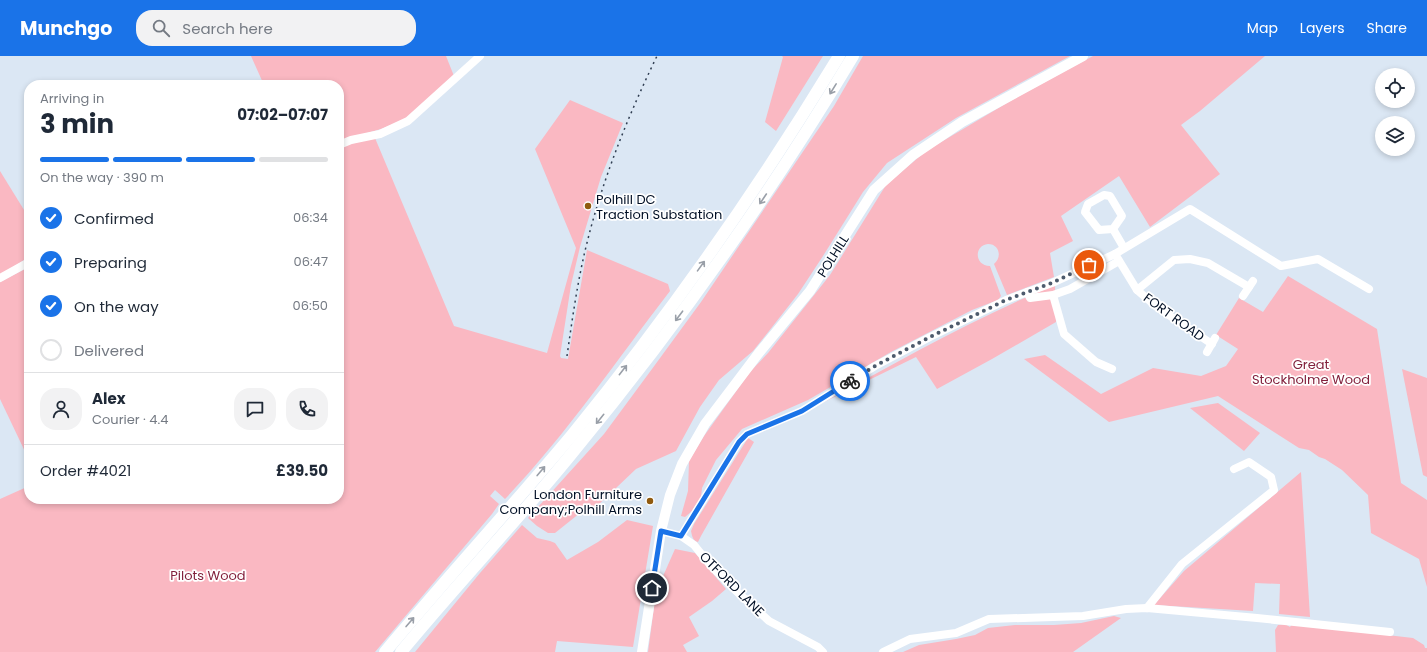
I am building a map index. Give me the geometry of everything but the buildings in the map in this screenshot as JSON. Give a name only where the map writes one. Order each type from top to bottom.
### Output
[{"type":"highway","points":[[385,652],[534,479],[639,349],[696,273],[753,191],[839,56]]},
{"type":"highway","points":[[401,652],[558,471],[644,363],[708,277],[759,204],[814,120],[853,56]]},
{"type":"main road","name":"POLHILL","points":[[642,652],[661,531],[667,507],[676,479],[697,437],[705,424],[758,354],[810,292],[874,190],[913,155],[962,122],[1083,56]]},
{"type":"street","points":[[344,143],[380,134],[408,121],[480,56]]},
{"type":"street","points":[[1104,195],[1110,196],[1122,216],[1113,229],[1099,230],[1085,212],[1088,204],[1104,195]]},
{"type":"street","points":[[681,536],[739,442],[747,434],[802,411],[875,366],[930,337],[1006,300],[1052,283],[1114,254],[1190,209],[1281,266],[1318,259],[1369,288]]},
{"type":"street","points":[[1113,229],[1124,248]]},
{"type":"street","name":"FORT ROAD","points":[[1114,254],[1137,290],[1158,308],[1213,341],[1207,352]]},
{"type":"street","name":"FORT ROAD","points":[[1137,290],[1174,260],[1190,259],[1208,262],[1251,284],[1243,296]]},
{"type":"street","points":[[1027,292],[1030,298],[1053,295],[1070,289],[1119,261]]},
{"type":"street","points":[[0,278],[24,265]]},
{"type":"street","points":[[1053,295],[1064,334],[1096,362],[1112,369]]},
{"type":"street","points":[[1147,608],[1182,564],[1274,490],[1271,477],[1248,462],[1234,469]]},
{"type":"street","name":"OTFORD LANE","points":[[661,531],[681,536],[694,545],[714,569],[768,621],[818,647],[823,652]]},
{"type":"street","points":[[883,652],[910,640],[956,633],[989,619],[1083,616],[1126,609],[1147,608],[1390,632]]},
{"type":"green space","points":[[251,56],[446,56],[454,76],[406,119],[381,129],[344,140],[344,80],[262,80]]},
{"type":"green space","points":[[782,56],[823,56],[776,131],[765,122],[783,57]]},
{"type":"green space","points":[[863,56],[1070,56],[956,118],[887,163],[863,192],[798,294],[753,351],[719,380],[700,407],[676,451],[636,469],[596,507],[580,513],[555,533],[548,533],[537,526],[528,518],[604,434],[701,302],[834,106]]},
{"type":"green space","points":[[1093,56],[1265,56],[1200,111],[1181,125],[1220,174],[1150,227],[1119,176],[1061,216],[1073,241],[1050,253],[1054,277],[1007,295],[994,264],[999,255],[997,249],[992,245],[983,245],[978,251],[979,259],[981,263],[990,266],[1001,296],[998,300],[972,310],[891,352],[808,400],[742,429],[716,460],[702,488],[701,497],[692,511],[685,517],[681,516],[688,491],[689,461],[704,436],[750,372],[768,353],[830,275],[886,185],[926,151],[1012,100]]},
{"type":"green space","name":"Pilots Wood","points":[[570,100],[623,123],[601,177],[580,247],[571,285],[560,356],[561,358],[568,359],[587,250],[668,284],[670,291],[570,424],[527,475],[505,499],[495,490],[490,496],[499,504],[492,514],[375,652],[0,652],[0,499],[24,488],[24,504],[344,504],[344,147],[375,138],[454,326],[547,353],[576,248],[535,149]]},
{"type":"green space","points":[[0,171],[24,210],[24,260],[0,275]]},
{"type":"green space","points":[[24,270],[24,449],[0,399],[0,282]]},
{"type":"green space","name":"Great Stockholme Wood","points":[[1288,276],[1377,329],[1401,483],[1427,500],[1427,587],[1419,559],[1371,533],[1368,495],[1342,470],[1309,450],[1299,448],[1218,396],[1109,422],[1024,359],[1045,355],[1101,394],[1153,368],[1201,376],[1226,366],[1238,349],[1216,335],[1239,298],[1263,312]]},
{"type":"green space","points":[[1055,285],[1056,322],[937,389],[916,357],[822,403],[995,311]]},
{"type":"green space","points":[[1402,369],[1427,378],[1427,477],[1423,475]]},
{"type":"green space","points":[[1218,403],[1260,433],[1244,451],[1190,408]]},
{"type":"green space","points":[[748,438],[754,442],[698,542],[695,541],[691,531],[694,524]]},
{"type":"green space","points":[[1301,472],[1310,617],[1279,614],[1280,584],[1255,583],[1253,611],[1154,605],[1184,571]]},
{"type":"green space","points":[[627,520],[653,526],[633,647],[557,641],[555,652],[415,652],[522,525],[537,538],[555,543],[567,560],[598,542]]},
{"type":"green space","points":[[675,549],[695,553],[726,589],[689,617],[699,636],[683,645],[687,652],[648,652],[656,592]]},
{"type":"green space","points":[[1114,616],[1121,618],[1073,652],[903,652],[919,645],[975,635],[988,628],[1015,625],[1081,623]]},
{"type":"green space","points":[[1285,624],[1290,627],[1292,624],[1413,638],[1427,648],[1427,652],[1276,652],[1275,630],[1278,625]]},
{"type":"railway","points":[[567,356],[582,264],[591,226],[625,127],[657,56]]},
{"type":"way so far","points":[[850,381],[930,337],[1006,300],[1052,283],[1089,265]]},
{"type":"place","name":"Polhill DC Traction Substation","points":[[588,206]]},
{"type":"place","name":"London Furniture Company;Polhill Arms","points":[[650,501]]},
{"type":"route","points":[[652,588],[661,531],[681,536],[739,442],[747,434],[802,411],[850,381]]}]
